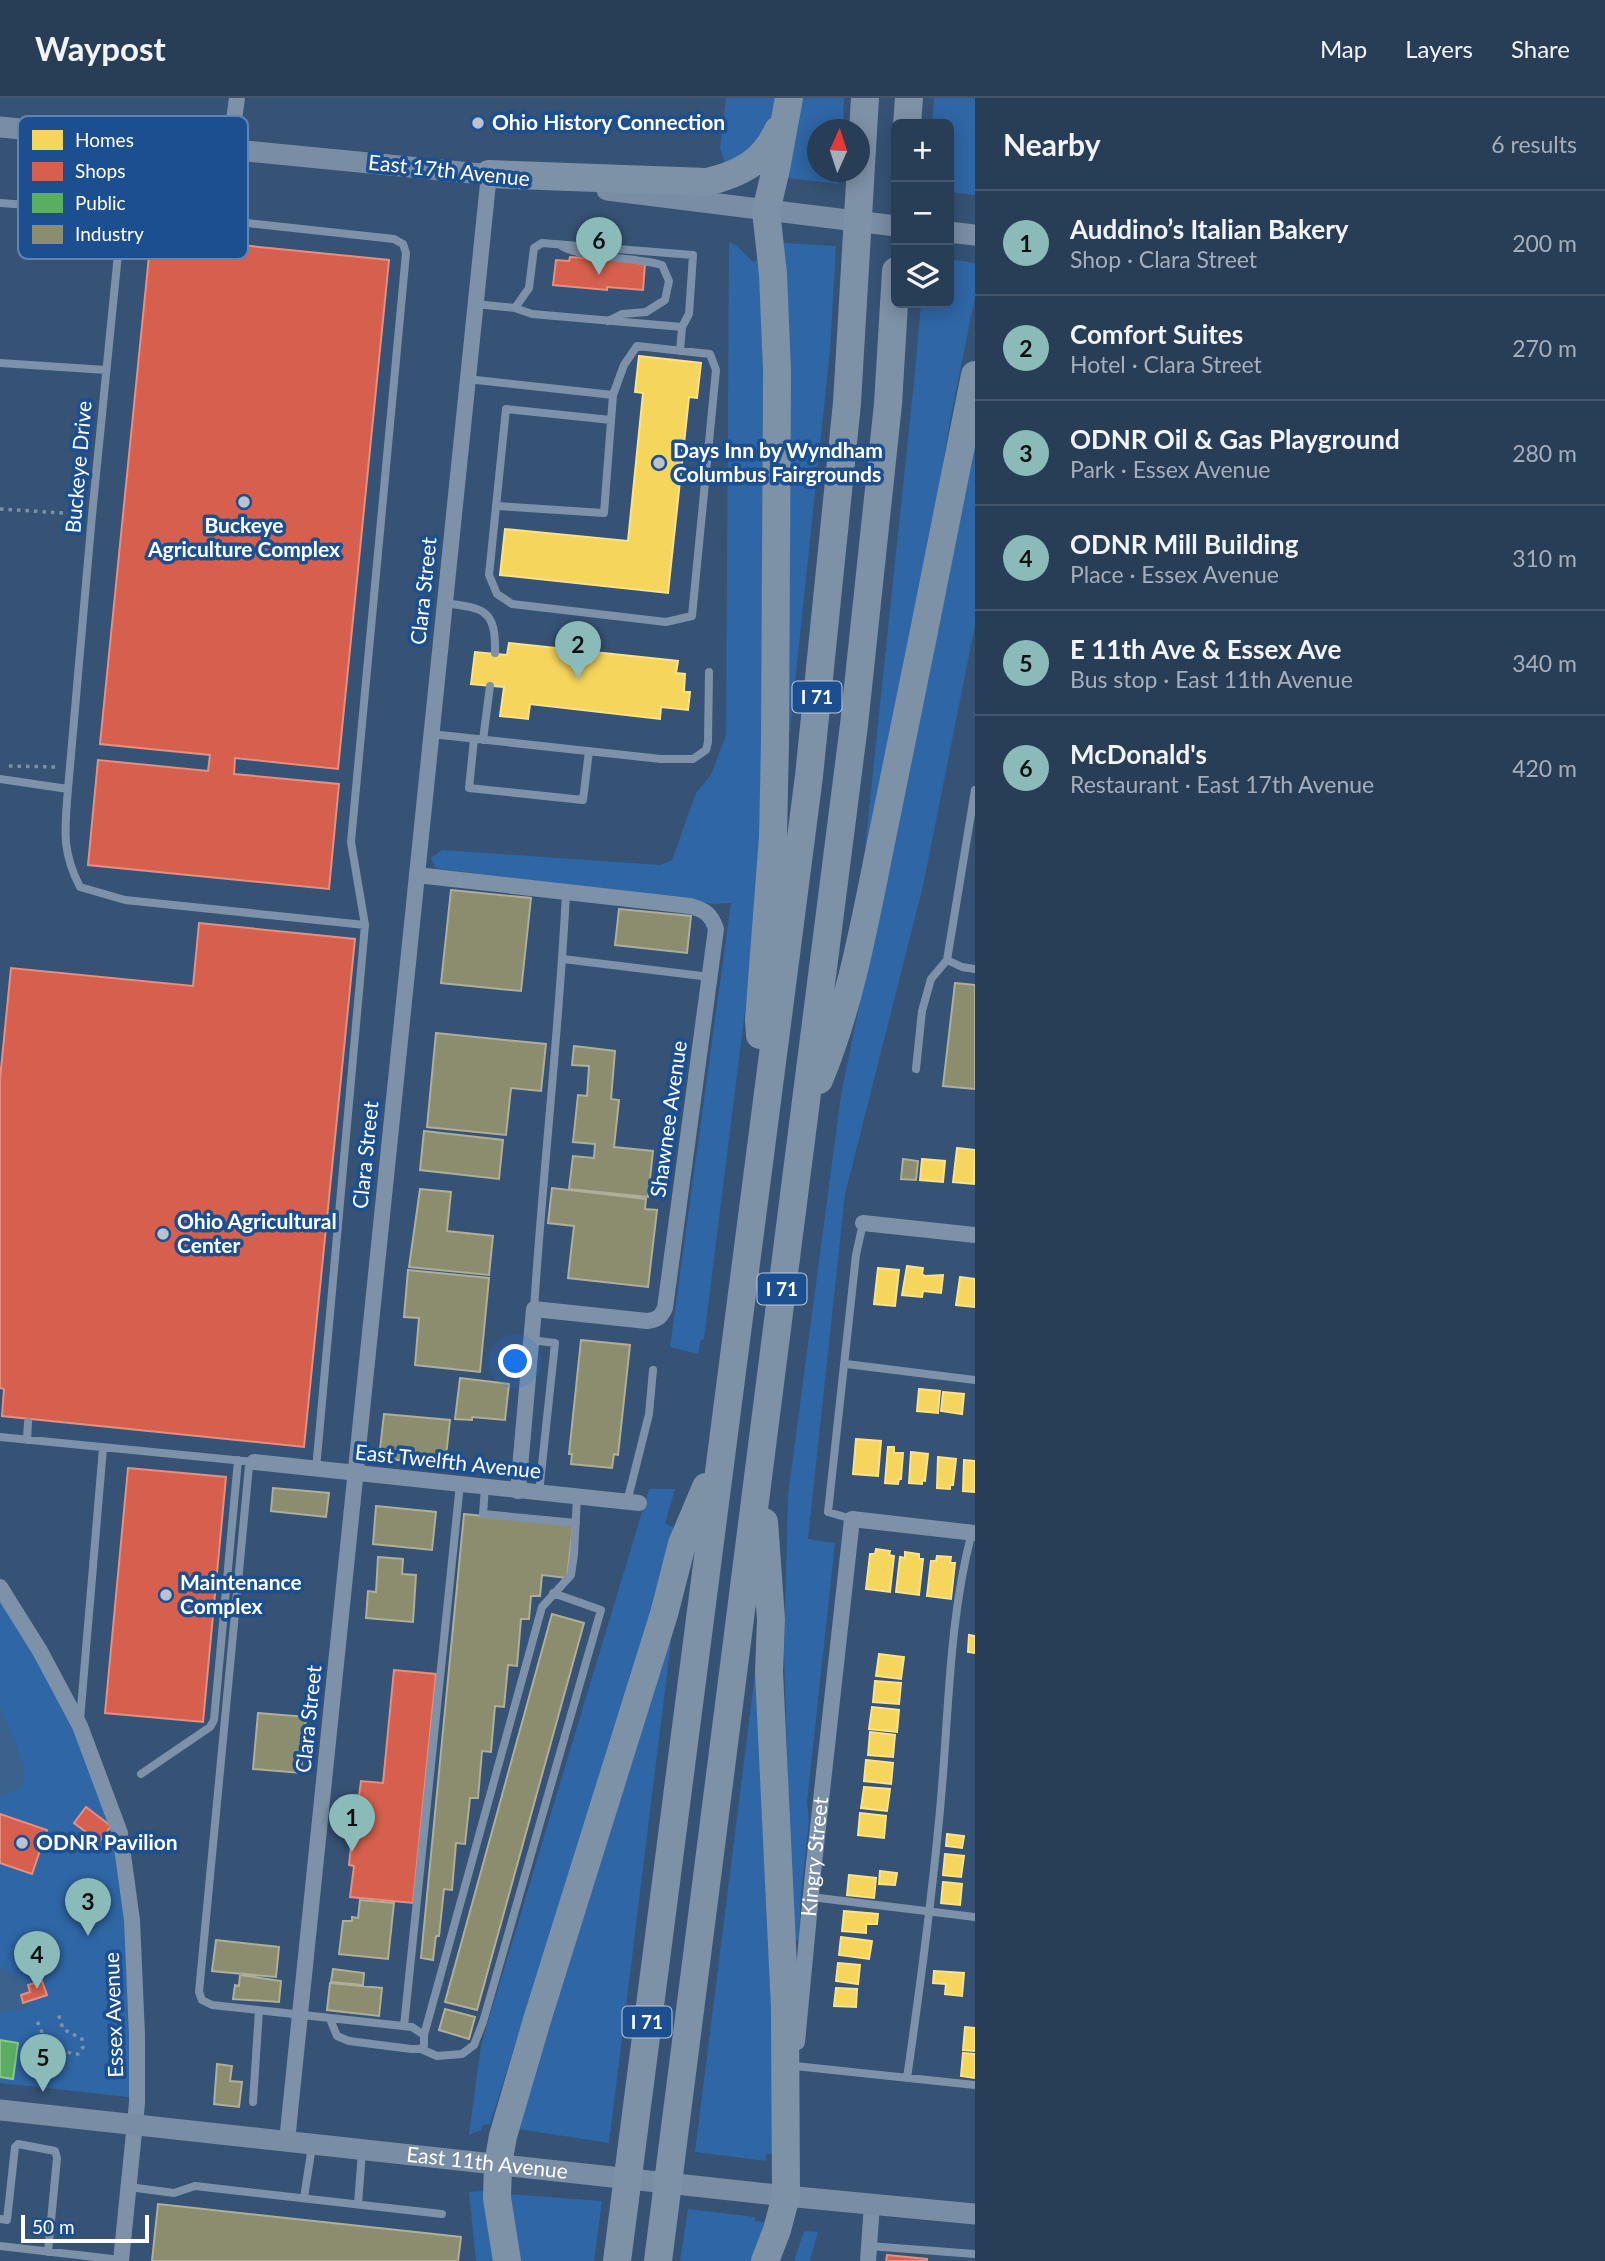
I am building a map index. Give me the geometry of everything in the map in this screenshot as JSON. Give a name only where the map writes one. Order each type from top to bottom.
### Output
[{"type":"highway","name":"I 71","points":[[617,2261],[810,762],[848,403],[865,98]]},
{"type":"highway","points":[[907,119],[909,98]]},
{"type":"highway","points":[[489,174],[707,182],[729,177],[754,164],[772,144],[788,105]]},
{"type":"highway","points":[[765,1112],[759,1020],[773,837],[777,371],[773,274],[766,211],[788,105]]},
{"type":"highway","name":"I 71","points":[[658,2261],[854,725],[888,404],[893,308]]},
{"type":"highway","points":[[805,1115],[833,1046],[854,968],[930,607],[975,375]]},
{"type":"highway","points":[[507,2261],[497,2197],[498,2164],[537,2020],[664,1614],[682,1544],[720,1455]]},
{"type":"highway","points":[[759,1462],[771,1619],[769,1672],[785,2008],[786,2196],[778,2230],[765,2261]]},
{"type":"street","points":[[231,116],[237,98]]},
{"type":"street","name":"East 17th Avenue","points":[[0,127],[18,129]]},
{"type":"street","name":"East 17th Avenue","points":[[248,151],[489,174],[891,225]]},
{"type":"street","name":"Clara Street","points":[[287,2141],[489,174]]},
{"type":"street","points":[[954,233],[975,235]]},
{"type":"street","name":"Shawnee Avenue","points":[[416,875],[702,909],[712,917],[716,929],[662,1315],[648,1321],[534,1309]]},
{"type":"street","points":[[863,1223],[975,1235]]},
{"type":"street","points":[[518,1491],[534,1309]]},
{"type":"street","name":"East Twelfth Avenue","points":[[246,1461],[633,1502]]},
{"type":"street","points":[[852,1519],[973,1532]]},
{"type":"street","name":"Kingry Street","points":[[786,2196],[811,1897],[852,1519]]},
{"type":"street","name":"Essex Avenue","points":[[0,1587],[40,1651],[80,1726],[120,1833],[126,1865],[132,1920],[137,2035],[135,2124],[121,2261]]},
{"type":"street","name":"East 11th Avenue","points":[[0,2110],[786,2196],[975,2214]]},
{"type":"street","points":[[868,2254],[872,2204]]},
{"type":"lane","points":[[0,203],[18,204]]},
{"type":"lane","points":[[248,223],[394,239],[402,244],[406,253],[351,842],[365,925],[316,1469]]},
{"type":"lane","points":[[515,307],[530,288],[534,248],[542,243],[693,256],[689,314],[682,327],[680,351]]},
{"type":"lane","points":[[559,244],[572,252],[643,260],[662,265],[668,281],[665,300],[646,312],[622,314],[608,321]]},
{"type":"lane","name":"Buckeye Drive","points":[[117,259],[64,838],[69,866],[80,887],[125,900],[365,925]]},
{"type":"lane","points":[[475,304],[515,307],[532,314],[682,327]]},
{"type":"lane","points":[[497,506],[604,513],[613,395],[624,365],[637,346],[710,354],[716,370],[692,616],[666,622],[512,604],[497,594],[489,575],[506,410],[611,419]]},
{"type":"lane","points":[[0,363],[106,370]]},
{"type":"lane","points":[[467,379],[613,395]]},
{"type":"lane","points":[[444,603],[487,612],[494,626],[495,653]]},
{"type":"lane","points":[[431,734],[684,761],[702,755],[706,750],[709,672]]},
{"type":"lane","points":[[490,685],[469,788],[583,800],[589,751]]},
{"type":"lane","points":[[0,779],[68,789]]},
{"type":"lane","points":[[916,1069],[922,1012],[931,979],[947,960],[975,790]]},
{"type":"lane","points":[[534,1309],[566,893]]},
{"type":"lane","points":[[563,959],[710,977]]},
{"type":"lane","points":[[947,960],[975,969]]},
{"type":"lane","points":[[852,1519],[828,1512],[856,1255],[863,1223]]},
{"type":"lane","points":[[531,1340],[555,1343],[539,1493]]},
{"type":"lane","points":[[846,1364],[975,1380]]},
{"type":"lane","points":[[633,1502],[649,1413],[653,1370]]},
{"type":"lane","points":[[27,1440],[28,1422]]},
{"type":"lane","points":[[0,1437],[246,1461]]},
{"type":"lane","points":[[80,1726],[103,1448]]},
{"type":"lane","points":[[141,1774],[210,1727],[214,1720],[246,1461]]},
{"type":"lane","points":[[246,1461],[249,1466],[199,1992],[202,2000],[212,2005],[404,2026],[418,2029],[424,2035]]},
{"type":"lane","points":[[404,2026],[460,1485]]},
{"type":"lane","points":[[485,1487],[483,1514],[576,1523]]},
{"type":"lane","points":[[421,2049],[542,1606],[571,1575],[577,1497]]},
{"type":"lane","points":[[907,2078],[929,1912],[964,1563],[973,1532]]},
{"type":"lane","points":[[330,2019],[337,2036],[349,2040],[421,2049],[438,2056],[462,2054],[474,2045],[487,2009],[601,1610],[553,1593]]},
{"type":"lane","points":[[811,1897],[975,1917]]},
{"type":"lane","points":[[253,2102],[259,2010]]},
{"type":"lane","points":[[795,2066],[975,2085]]},
{"type":"lane","points":[[304,2198],[312,2143]]},
{"type":"lane","points":[[3,2220],[15,2147],[19,2144],[55,2151],[57,2158],[48,2252]]},
{"type":"lane","points":[[358,2204],[362,2149]]},
{"type":"lane","points":[[129,2187],[174,2193],[195,2186],[442,2214]]},
{"type":"lane","points":[[0,2246],[121,2261]]},
{"type":"lane","points":[[868,2254],[952,2256],[975,2253]]},
{"type":"path","points":[[0,509],[92,516]]},
{"type":"path","points":[[0,766],[70,768]]},
{"type":"path","points":[[37,2022],[42,2034],[36,2044],[37,2052],[47,2055],[59,2047],[78,2054],[83,2047],[82,2039],[63,2029],[58,2013]]},
{"type":"shaded area","points":[[726,98],[789,98],[729,177],[720,148]]},
{"type":"shaded area","points":[[800,98],[844,98],[843,119],[807,119],[807,180],[788,178]]},
{"type":"shaded area","points":[[934,98],[975,98],[975,195],[954,193],[954,119],[932,119]]},
{"type":"shaded area","points":[[729,242],[736,245],[753,262],[758,260],[763,275],[762,739],[758,873],[752,955],[704,1339],[701,1340],[698,1354],[670,1347],[731,903],[715,904],[435,868],[431,858],[442,850],[660,865],[672,860],[696,793],[711,775],[726,735]]},
{"type":"shaded area","points":[[784,243],[836,246],[830,350],[783,797]]},
{"type":"shaded area","points":[[954,260],[975,263],[975,297],[950,421],[919,609],[869,849],[865,848],[921,308],[954,308]]},
{"type":"shaded area","points":[[975,442],[975,625],[923,886],[845,1194],[808,1539],[835,1543],[807,1802],[809,1820],[799,1941],[793,1939],[784,1654],[788,1495],[841,1095]]},
{"type":"shaded area","points":[[649,1489],[675,1489],[665,1523],[674,1528],[655,1601],[490,2124],[483,2125],[481,2130],[469,2135],[481,2045]]},
{"type":"shaded area","points":[[0,1587],[40,1651],[120,1833],[137,2098],[0,2083]]},
{"type":"shaded area","points":[[667,1641],[671,1642],[609,2143],[518,2129]]},
{"type":"shaded area","points":[[756,1666],[778,2105],[775,2152],[766,2155],[766,2161],[695,2152]]},
{"type":"shaded area","points":[[0,1708],[25,1775],[20,1787],[2,1796],[0,1796]]},
{"type":"shaded area","points":[[0,1968],[15,1974],[27,1985],[27,2009],[0,2012]]},
{"type":"shaded area","points":[[483,2191],[494,2261],[476,2261],[469,2192]]},
{"type":"shaded area","points":[[509,2194],[602,2201],[594,2261],[519,2261]]},
{"type":"shaded area","points":[[688,2209],[755,2217],[755,2221],[765,2222],[753,2261],[680,2261]]},
{"type":"shaded area","points":[[804,2231],[818,2232],[810,2261],[794,2261]]},
{"type":"building: Homes","name":"Days Inn by Wyndham Columbus Fairgrounds","points":[[639,356],[701,363],[697,398],[689,397],[668,593],[500,575],[505,529],[628,541],[643,393],[635,392]]},
{"type":"building: Homes","points":[[509,643],[678,661],[676,673],[685,674],[684,692],[690,692],[688,710],[661,707],[660,719],[530,704],[528,719],[500,716],[504,687],[471,684],[475,652],[507,655]]},
{"type":"building: Homes","points":[[957,1148],[975,1150],[974,1184],[953,1182]]},
{"type":"building: Homes","points":[[922,1159],[945,1161],[943,1182],[920,1180]]},
{"type":"building: Homes","points":[[907,1266],[923,1268],[922,1274],[925,1276],[943,1275],[941,1293],[923,1291],[922,1297],[902,1295]]},
{"type":"building: Homes","points":[[878,1268],[899,1270],[895,1306],[874,1304]]},
{"type":"building: Homes","points":[[960,1277],[975,1279],[975,1307],[956,1305]]},
{"type":"building: Homes","points":[[919,1389],[940,1391],[938,1413],[917,1411]]},
{"type":"building: Homes","points":[[943,1392],[964,1394],[962,1414],[941,1411]]},
{"type":"building: Homes","points":[[856,1439],[881,1441],[878,1476],[853,1474]]},
{"type":"building: Homes","points":[[888,1447],[894,1447],[894,1453],[903,1453],[901,1479],[898,1484],[885,1483]]},
{"type":"building: Homes","points":[[911,1452],[928,1454],[925,1481],[922,1480],[922,1484],[909,1483]]},
{"type":"building: Homes","points":[[938,1457],[956,1459],[953,1485],[950,1485],[950,1489],[937,1488]]},
{"type":"building: Homes","points":[[964,1460],[975,1461],[975,1492],[963,1491]]},
{"type":"building: Homes","points":[[876,1549],[890,1551],[889,1555],[894,1556],[890,1592],[866,1589],[870,1554],[875,1554]]},
{"type":"building: Homes","points":[[905,1552],[919,1554],[919,1559],[923,1559],[919,1595],[896,1592],[900,1557],[905,1558]]},
{"type":"building: Homes","points":[[937,1556],[951,1557],[950,1563],[955,1563],[951,1599],[927,1596],[931,1561],[936,1561]]},
{"type":"building: Homes","points":[[969,1635],[975,1636],[975,1653],[968,1652]]},
{"type":"building: Homes","points":[[879,1654],[904,1657],[901,1679],[876,1676]]},
{"type":"building: Homes","points":[[875,1681],[901,1683],[899,1704],[873,1702]]},
{"type":"building: Homes","points":[[872,1707],[899,1710],[897,1732],[869,1729]]},
{"type":"building: Homes","points":[[870,1732],[895,1735],[893,1757],[868,1755]]},
{"type":"building: Homes","points":[[866,1760],[893,1763],[891,1784],[864,1781]]},
{"type":"building: Homes","points":[[864,1787],[890,1789],[887,1811],[861,1808]]},
{"type":"building: Homes","points":[[860,1813],[886,1816],[884,1838],[858,1835]]},
{"type":"building: Homes","points":[[947,1834],[964,1836],[962,1848],[946,1846]]},
{"type":"building: Homes","points":[[945,1854],[964,1856],[961,1877],[943,1875]]},
{"type":"building: Homes","points":[[880,1871],[897,1873],[895,1885],[879,1884]]},
{"type":"building: Homes","points":[[849,1875],[876,1878],[874,1898],[847,1895]]},
{"type":"building: Homes","points":[[943,1882],[962,1884],[960,1905],[941,1903]]},
{"type":"building: Homes","points":[[844,1911],[878,1914],[877,1924],[866,1924],[866,1933],[842,1931]]},
{"type":"building: Homes","points":[[841,1937],[872,1941],[869,1959],[839,1955]]},
{"type":"building: Homes","points":[[838,1963],[860,1965],[858,1984],[836,1981]]},
{"type":"building: Homes","points":[[934,1971],[964,1973],[962,1996],[945,1994],[946,1984],[933,1983]]},
{"type":"building: Homes","points":[[836,1988],[857,1989],[856,2007],[834,2006]]},
{"type":"building: Homes","points":[[965,2027],[975,2028],[975,2051],[963,2050]]},
{"type":"building: Homes","points":[[963,2053],[975,2054],[975,2078],[961,2076]]},
{"type":"building: Shops","name":"Buckeye Agriculture Complex","points":[[248,246],[389,260],[338,769],[235,758],[234,774],[339,784],[329,889],[88,865],[98,760],[208,771],[210,755],[100,744],[149,259],[248,259]]},
{"type":"building: Shops","points":[[586,256],[645,264],[643,290],[553,285],[556,260],[569,261],[570,257]]},
{"type":"building: Shops","name":"Ohio Agricultural Center","points":[[199,923],[355,939],[304,1447],[2,1416],[4,1389],[0,1388],[0,1079],[11,968],[193,986]]},
{"type":"building: Shops","name":"Maintenance Complex","points":[[128,1468],[226,1477],[203,1722],[105,1713]]},
{"type":"building: Shops","points":[[394,1670],[436,1674],[413,1903],[350,1897],[354,1866],[349,1865],[356,1795],[359,1796],[361,1781],[383,1783]]},
{"type":"building: Shops","points":[[86,1807],[111,1826],[99,1842],[74,1823]]},
{"type":"building: Shops","name":"ODNR Pavilion","points":[[0,1814],[47,1830],[32,1874],[0,1863]]},
{"type":"building: Shops","points":[[42,1981],[47,1995],[23,2003],[21,1995],[30,1992],[28,1985]]},
{"type":"building: Shops","points":[[887,2255],[927,2259],[927,2261],[886,2261]]},
{"type":"building: Public","points":[[0,2040],[18,2043],[13,2079],[0,2077]]},
{"type":"building: Industry","points":[[451,890],[531,898],[521,991],[441,983]]},
{"type":"building: Industry","points":[[619,909],[691,916],[687,953],[615,945]]},
{"type":"building: Industry","points":[[955,983],[975,985],[975,1089],[943,1086]]},
{"type":"building: Industry","points":[[436,1033],[546,1044],[541,1091],[511,1088],[506,1135],[427,1127]]},
{"type":"building: Industry","points":[[574,1046],[615,1051],[611,1099],[619,1100],[614,1147],[653,1151],[648,1197],[569,1189],[573,1156],[594,1158],[595,1144],[573,1142],[578,1095],[587,1096],[589,1066],[572,1065]]},
{"type":"building: Industry","points":[[424,1131],[503,1140],[499,1179],[420,1170]]},
{"type":"building: Industry","points":[[903,1159],[918,1161],[916,1180],[901,1179]]},
{"type":"building: Industry","points":[[552,1188],[646,1199],[645,1209],[657,1210],[648,1287],[568,1278],[574,1226],[548,1223]]},
{"type":"building: Industry","points":[[420,1189],[451,1192],[447,1231],[493,1236],[489,1275],[409,1267]]},
{"type":"building: Industry","points":[[408,1270],[489,1278],[480,1372],[415,1365],[419,1318],[404,1317]]},
{"type":"building: Industry","points":[[581,1340],[630,1345],[618,1455],[614,1454],[612,1468],[571,1464],[572,1454],[569,1454]]},
{"type":"building: Industry","points":[[460,1378],[509,1384],[505,1420],[472,1417],[472,1420],[455,1419]]},
{"type":"building: Industry","points":[[384,1414],[450,1420],[445,1465],[379,1458]]},
{"type":"building: Industry","points":[[273,1488],[329,1493],[326,1517],[271,1511]]},
{"type":"building: Industry","points":[[376,1506],[436,1512],[432,1550],[373,1544]]},
{"type":"building: Industry","points":[[464,1514],[573,1525],[567,1578],[542,1575],[540,1596],[531,1596],[529,1619],[521,1619],[517,1666],[508,1665],[504,1707],[495,1706],[491,1752],[482,1751],[478,1798],[470,1798],[465,1844],[456,1843],[452,1890],[444,1889],[439,1936],[436,1936],[433,1960],[421,1958]]},
{"type":"building: Industry","points":[[378,1557],[403,1559],[402,1574],[416,1575],[413,1622],[366,1618],[368,1591],[376,1592]]},
{"type":"building: Industry","points":[[552,1614],[584,1623],[477,2010],[445,2002]]},
{"type":"building: Industry","points":[[258,1713],[306,1717],[301,1773],[253,1769]]},
{"type":"building: Industry","points":[[360,1900],[394,1903],[388,1959],[339,1954],[343,1921],[352,1921],[352,1917],[358,1918]]},
{"type":"building: Industry","points":[[216,1940],[279,1947],[276,1977],[212,1971]]},
{"type":"building: Industry","points":[[333,1969],[364,1973],[363,1985],[331,1982]]},
{"type":"building: Industry","points":[[240,1975],[281,1981],[279,2002],[233,1999],[235,1985],[239,1986]]},
{"type":"building: Industry","points":[[330,1983],[382,1988],[379,2016],[327,2010]]},
{"type":"building: Industry","points":[[445,2009],[475,2017],[469,2039],[439,2030]]},
{"type":"building: Industry","points":[[217,2064],[232,2066],[230,2081],[242,2082],[239,2107],[214,2104]]},
{"type":"building: Industry","points":[[158,2204],[461,2237],[458,2261],[152,2261]]},
{"type":"place","name":"Ohio History Connection","points":[[478,123]]},
{"type":"place","name":"McDonald's","points":[[599,275]]},
{"type":"place","name":"Days Inn by Wyndham Columbus Fairgrounds","points":[[659,463]]},
{"type":"place","name":"Buckeye Agriculture Complex","points":[[244,502]]},
{"type":"place","name":"Comfort Suites","points":[[578,679]]},
{"type":"place","name":"Ohio Agricultural Center","points":[[163,1234]]},
{"type":"place","name":"Maintenance Complex","points":[[166,1595]]},
{"type":"place","name":"ODNR Pavilion","points":[[22,1843]]},
{"type":"place","name":"Auddino’s Italian Bakery","points":[[352,1852]]},
{"type":"place","name":"ODNR Oil & Gas Playground","points":[[88,1936]]},
{"type":"place","name":"ODNR Mill Building","points":[[37,1989]]},
{"type":"place","name":"E 11th Ave & Essex Ave","points":[[43,2092]]}]
